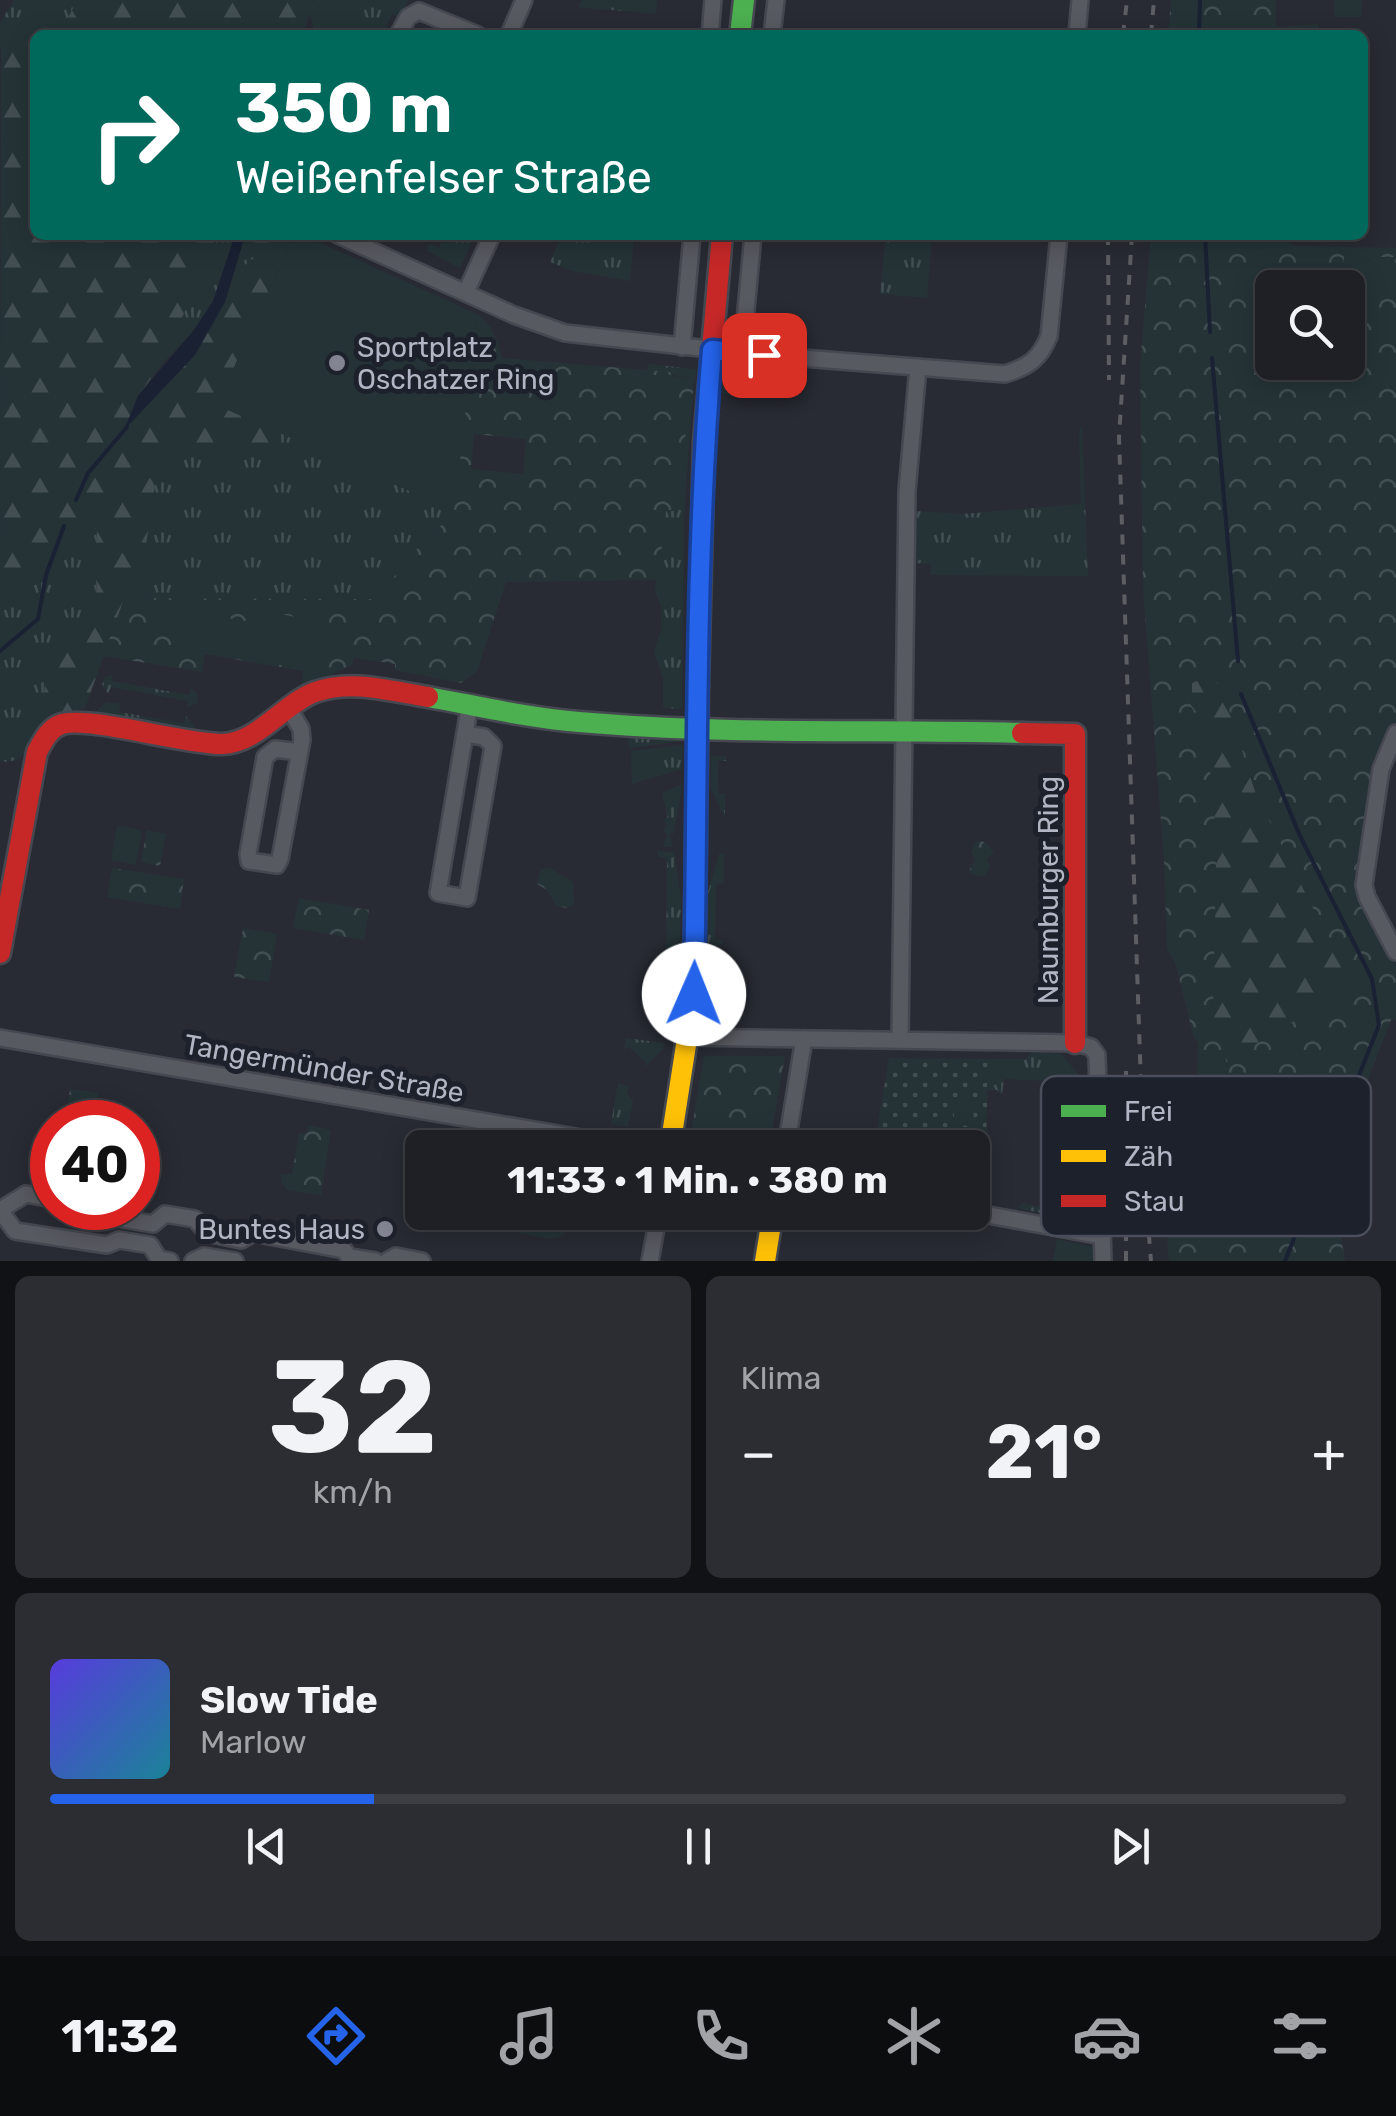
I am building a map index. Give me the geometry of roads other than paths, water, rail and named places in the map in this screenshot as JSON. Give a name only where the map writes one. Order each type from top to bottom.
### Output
[{"type":"street","points":[[511,30],[524,0]]},
{"type":"street","points":[[710,30],[713,0]]},
{"type":"street","points":[[741,30],[744,0]]},
{"type":"street","points":[[773,30],[776,0]]},
{"type":"street","points":[[1077,30],[1080,0]]},
{"type":"street","points":[[401,30],[408,17],[419,11],[466,30]]},
{"type":"street","points":[[349,240],[536,324],[565,333],[742,353],[1004,374],[1034,362],[1044,350],[1049,336],[1059,240]]},
{"type":"street","points":[[466,292],[490,240]]},
{"type":"street","points":[[682,347],[692,240]]},
{"type":"street","points":[[673,1130],[694,994],[702,477],[722,240]]},
{"type":"street","points":[[742,353],[753,240]]},
{"type":"street","points":[[900,1040],[907,491],[918,367]]},
{"type":"street","name":"Naumburger Ring","points":[[0,953],[36,752],[52,730],[62,724],[218,745],[255,732],[324,688],[349,684],[573,722],[697,729],[1075,734],[1076,1043],[688,1036]]},
{"type":"street","points":[[465,734],[484,737],[493,746],[467,898],[438,893],[470,703]]},
{"type":"street","points":[[289,709],[301,728],[299,752],[280,859],[277,866],[248,861],[265,757],[275,749],[299,752]]},
{"type":"street","points":[[1396,732],[1382,769],[1364,885],[1366,897],[1396,952]]},
{"type":"street","name":"Tangermünder Straße","points":[[0,1038],[534,1130]]},
{"type":"street","points":[[789,1130],[804,1038]]},
{"type":"street","points":[[1076,1043],[1092,1047],[1097,1055],[1098,1076]]},
{"type":"street","points":[[30,1195],[0,1210],[15,1231],[107,1245],[119,1240],[150,1245],[159,1259],[170,1261]]},
{"type":"street","points":[[160,1218],[164,1214],[194,1219],[207,1234],[241,1240],[253,1233],[344,1250],[349,1257],[375,1261]]},
{"type":"street","points":[[990,1215],[1041,1225]]},
{"type":"street","points":[[650,1261],[656,1230]]},
{"type":"street","points":[[765,1261],[770,1230]]},
{"type":"street","points":[[1102,1236],[1103,1261]]},
{"type":"street","points":[[193,1261],[204,1256],[235,1261]]},
{"type":"street","points":[[387,1261],[396,1256],[422,1261]]},
{"type":"water","points":[[233,240],[244,240],[225,302],[195,355],[124,430],[138,396],[194,330],[213,301]]},
{"type":"waterway","points":[[1199,30],[1200,0]]},
{"type":"waterway","points":[[1205,240],[1210,332]]},
{"type":"waterway","points":[[1212,358],[1238,661]]},
{"type":"waterway","points":[[76,500],[88,473],[127,427]]},
{"type":"waterway","points":[[0,651],[38,619],[46,575],[64,526]]},
{"type":"waterway","points":[[1241,694],[1300,836],[1372,979],[1379,1025],[1359,1076]]},
{"type":"waterway","points":[[1285,1261],[1295,1236]]},
{"type":"railway","points":[[1124,30],[1127,0]]},
{"type":"railway","points":[[1151,30],[1154,0]]},
{"type":"railway","points":[[1108,240],[1109,380]]},
{"type":"railway","points":[[1132,240],[1119,437],[1141,1076]]},
{"type":"railway","points":[[1126,1065],[1126,1076]]},
{"type":"railway","points":[[1126,1236],[1126,1261]]},
{"type":"railway","points":[[1149,1236],[1151,1261]]},
{"type":"place","name":"Sportplatz Oschatzer Ring","points":[[337,363]]},
{"type":"place","name":"Buntes Haus","points":[[385,1229]]}]
